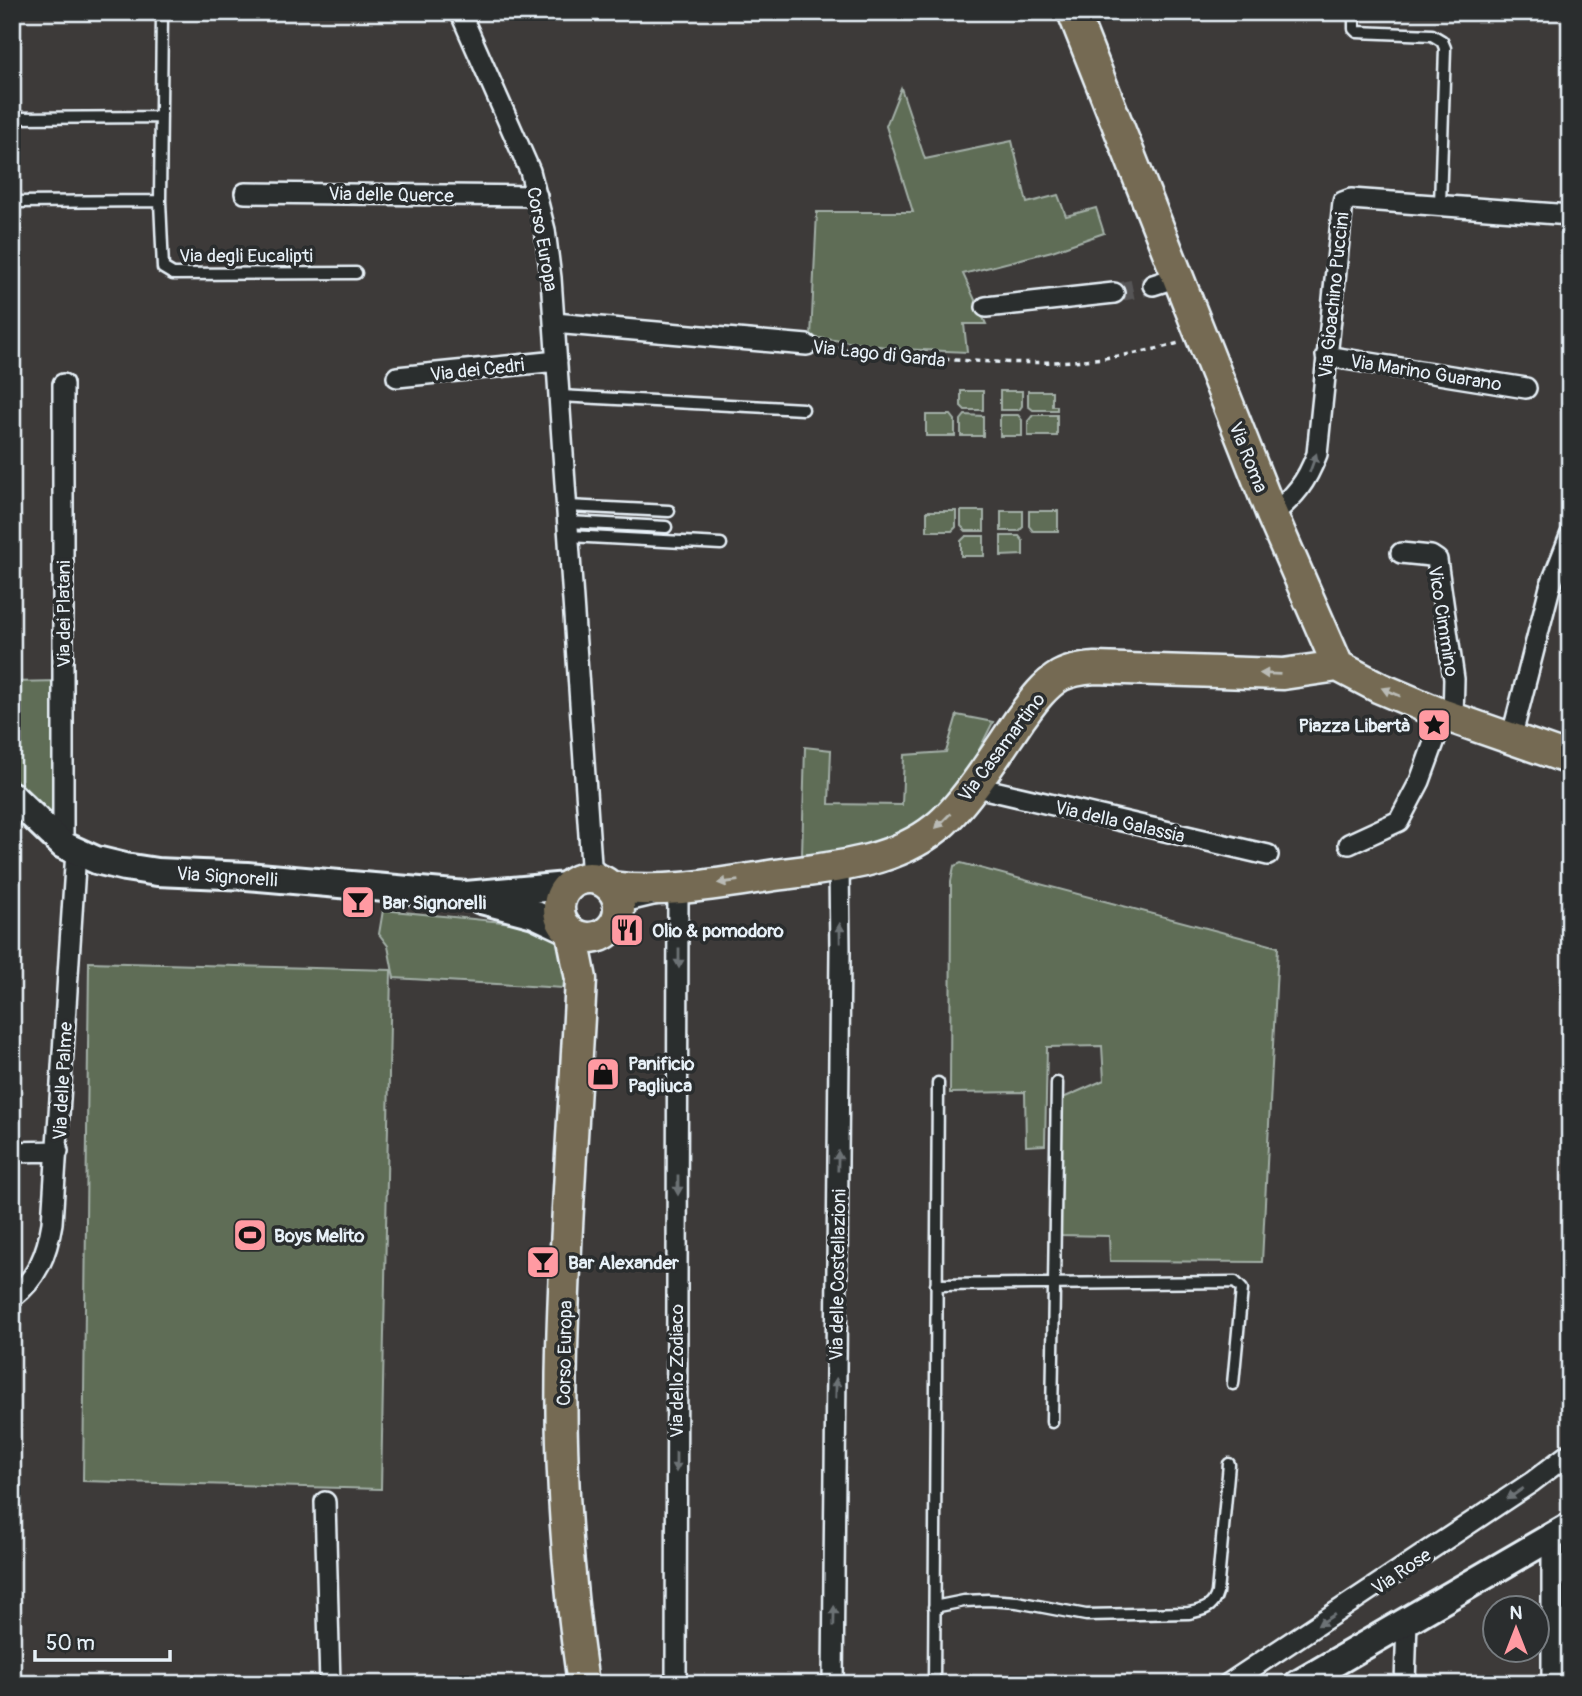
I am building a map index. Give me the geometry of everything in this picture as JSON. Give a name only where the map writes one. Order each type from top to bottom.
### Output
[{"type":"main road","name":"Via Roma","points":[[1073,12],[1165,281],[1201,336],[1272,515],[1338,666]]},
{"type":"main road","points":[[1338,666],[1380,688],[1448,716],[1570,759]]},
{"type":"main road","name":"Via Casamartino","points":[[595,883],[678,889],[838,866],[896,852],[938,827],[972,786],[1040,693],[1059,676],[1073,670],[1095,668],[1283,674],[1338,666]]},
{"type":"main road","points":[[595,883],[616,921],[604,934],[578,933],[560,919],[558,907],[561,895],[595,883]]},
{"type":"main road","name":"Corso Europa","points":[[578,933],[586,957],[581,979],[562,1351],[563,1461],[574,1618],[583,1684]]},
{"type":"street","name":"Corso Europa","points":[[460,12],[530,171],[546,240],[555,323],[595,883]]},
{"type":"street","name":"Via delle Querce","points":[[245,193],[537,195]]},
{"type":"street","name":"Via Gioachino Puccini","points":[[1272,515],[1296,495],[1317,454],[1343,202],[1351,199],[1570,215]]},
{"type":"street","points":[[986,307],[1114,293]]},
{"type":"street","name":"Via Lago di Garda","points":[[555,323],[807,345]]},
{"type":"street","name":"Via Marino Guarano","points":[[1326,356],[1526,388]]},
{"type":"street","name":"Via dei Cedri","points":[[397,377],[556,361]]},
{"type":"street","name":"Via dei Platani","points":[[63,384],[69,848]]},
{"type":"street","points":[[1511,739],[1550,587],[1570,536]]},
{"type":"street","name":"Vico Cimmino","points":[[1401,553],[1431,556],[1437,560],[1454,679],[1448,716]]},
{"type":"street","points":[[1349,844],[1399,821],[1448,716]]},
{"type":"street","name":"Via della Galassia","points":[[972,786],[1268,855]]},
{"type":"street","name":"Via Signorelli","points":[[12,796],[69,848],[96,860],[157,872],[247,876],[466,895],[595,883]]},
{"type":"street","name":"Via delle Palme","points":[[12,1298],[33,1279],[47,1246],[52,1223],[58,1151],[69,848]]},
{"type":"street","name":"Via delle Costellazioni","points":[[833,1684],[840,950],[838,866]]},
{"type":"street","name":"Via dello Zodiaco","points":[[676,1684],[678,889]]},
{"type":"street","name":"Via Signorelli","points":[[466,895],[534,914],[578,933]]},
{"type":"street","points":[[12,1152],[58,1151]]},
{"type":"street","name":"Via Rose","points":[[1228,1684],[1521,1490],[1570,1453]]},
{"type":"street","points":[[324,1502],[330,1684]]},
{"type":"street","points":[[1298,1684],[1561,1530],[1562,1630],[1552,1684]]},
{"type":"street","points":[[1405,1684],[1406,1620]]},
{"type":"lane","name":"Via degli Eucalipti","points":[[162,12],[160,201],[163,268],[173,274],[356,272]]},
{"type":"lane","points":[[1354,12],[1354,29],[1357,32],[1432,35],[1442,41],[1445,48],[1440,205]]},
{"type":"lane","points":[[12,118],[161,117]]},
{"type":"lane","points":[[12,202],[160,201]]},
{"type":"lane","points":[[560,396],[803,409]]},
{"type":"lane","points":[[568,521],[669,511]]},
{"type":"lane","points":[[568,521],[666,527]]},
{"type":"lane","points":[[568,521],[721,544]]},
{"type":"lane","points":[[934,1684],[938,1083]]},
{"type":"lane","points":[[1052,1422],[1057,1083]]},
{"type":"lane","points":[[936,1285],[1239,1284],[1242,1293],[1233,1384]]},
{"type":"lane","points":[[934,1607],[988,1600],[1017,1602],[1086,1615],[1189,1613],[1204,1610],[1215,1601],[1217,1593],[1229,1464]]},
{"type":"path","name":"Via Lago di Garda","points":[[807,345],[958,361],[1090,361],[1143,353],[1201,336]]},
{"type":"green space","points":[[901,88],[925,159],[1012,141],[1027,203],[1058,195],[1066,216],[1096,208],[1104,233],[1052,251],[963,274],[986,324],[964,324],[967,352],[901,349],[811,337],[817,212],[913,212],[886,126]]},
{"type":"green space","points":[[961,391],[983,391],[983,410],[965,410],[961,406]]},
{"type":"green space","points":[[1000,391],[1022,391],[1022,406],[1019,410],[1000,410]]},
{"type":"green space","points":[[1028,391],[1052,391],[1052,406],[1057,406],[1057,410],[1033,410],[1028,406]]},
{"type":"green space","points":[[926,415],[951,415],[955,420],[955,436],[926,436]]},
{"type":"green space","points":[[965,415],[983,416],[983,436],[961,436],[961,420]]},
{"type":"green space","points":[[1000,415],[1018,415],[1022,420],[1022,436],[1000,436]]},
{"type":"green space","points":[[1033,415],[1057,415],[1057,436],[1028,436],[1028,421]]},
{"type":"green space","points":[[927,511],[956,511],[956,527],[952,531],[927,531]]},
{"type":"green space","points":[[961,511],[984,511],[984,531],[966,531],[961,526]]},
{"type":"green space","points":[[1001,511],[1023,511],[1023,527],[1019,531],[1001,531]]},
{"type":"green space","points":[[1029,511],[1058,511],[1058,531],[1033,531],[1029,526]]},
{"type":"green space","points":[[966,536],[984,536],[984,556],[961,556],[961,541]]},
{"type":"green space","points":[[1001,536],[1019,536],[1023,541],[1023,555],[1001,556]]},
{"type":"green space","points":[[58,681],[59,826],[12,777],[12,682]]},
{"type":"green space","points":[[957,715],[993,722],[970,768],[930,819],[886,843],[845,854],[802,855],[805,747],[831,750],[829,804],[902,805],[904,755],[946,752]]},
{"type":"green space","points":[[961,863],[1278,947],[1262,1262],[1110,1261],[1109,1236],[1060,1235],[1063,1098],[1104,1080],[1102,1046],[1047,1047],[1045,1145],[1026,1146],[1025,1092],[950,1093],[951,881],[954,866]]},
{"type":"green space","points":[[383,910],[532,925],[557,940],[567,960],[563,988],[394,978],[388,946],[379,934]]},
{"type":"green space","points":[[89,962],[391,970],[381,1489],[83,1481]]},
{"type":"tunnel","points":[[1114,293],[1153,285]]},
{"type":"place","name":"Piazza Libertà","points":[[1434,725]]},
{"type":"place","name":"Bar Signorelli","points":[[358,902]]},
{"type":"place","name":"Olio & pomodoro","points":[[627,930]]},
{"type":"place","name":"Panificio Pagliuca","points":[[603,1074]]},
{"type":"place","name":"Boys Melito","points":[[250,1235]]},
{"type":"place","name":"Bar Alexander","points":[[543,1262]]}]
